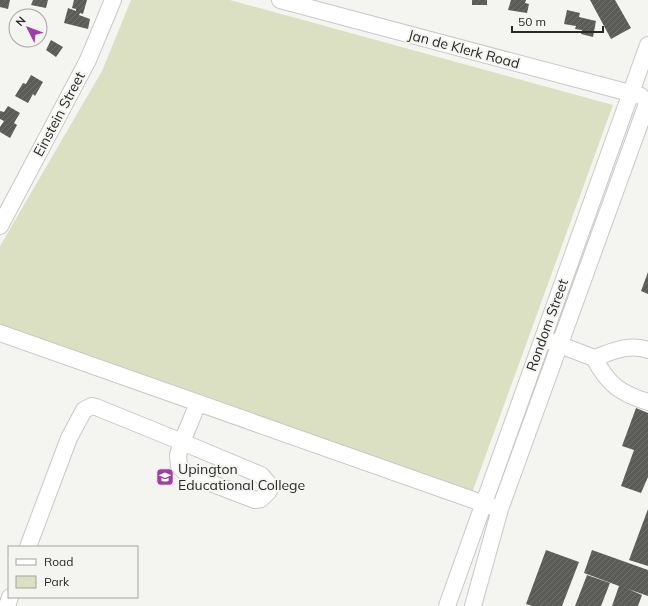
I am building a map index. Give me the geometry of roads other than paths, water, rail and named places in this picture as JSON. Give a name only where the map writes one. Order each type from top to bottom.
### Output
[{"type":"street","name":"Einstein Street","points":[[0,226],[88,60],[113,0]]},
{"type":"street","name":"Jan de Klerk Road","points":[[280,0],[302,3],[648,100]]},
{"type":"street","name":"Rondom Street","points":[[449,605],[483,504],[648,45]]},
{"type":"street","name":"Rondom Street","points":[[473,606],[500,509],[648,100]]},
{"type":"street","points":[[0,333],[500,509]]},
{"type":"street","points":[[542,338],[594,358],[626,347],[638,346],[648,350]]},
{"type":"street","points":[[594,358],[601,373],[619,390],[648,402]]},
{"type":"street","points":[[28,546],[70,438],[84,410],[92,406],[182,442],[261,475],[269,484],[269,491],[261,499],[254,500],[187,474],[179,466],[178,455],[182,442],[198,403]]},
{"type":"place","name":"Upington Educational College","points":[[165,477]]}]
